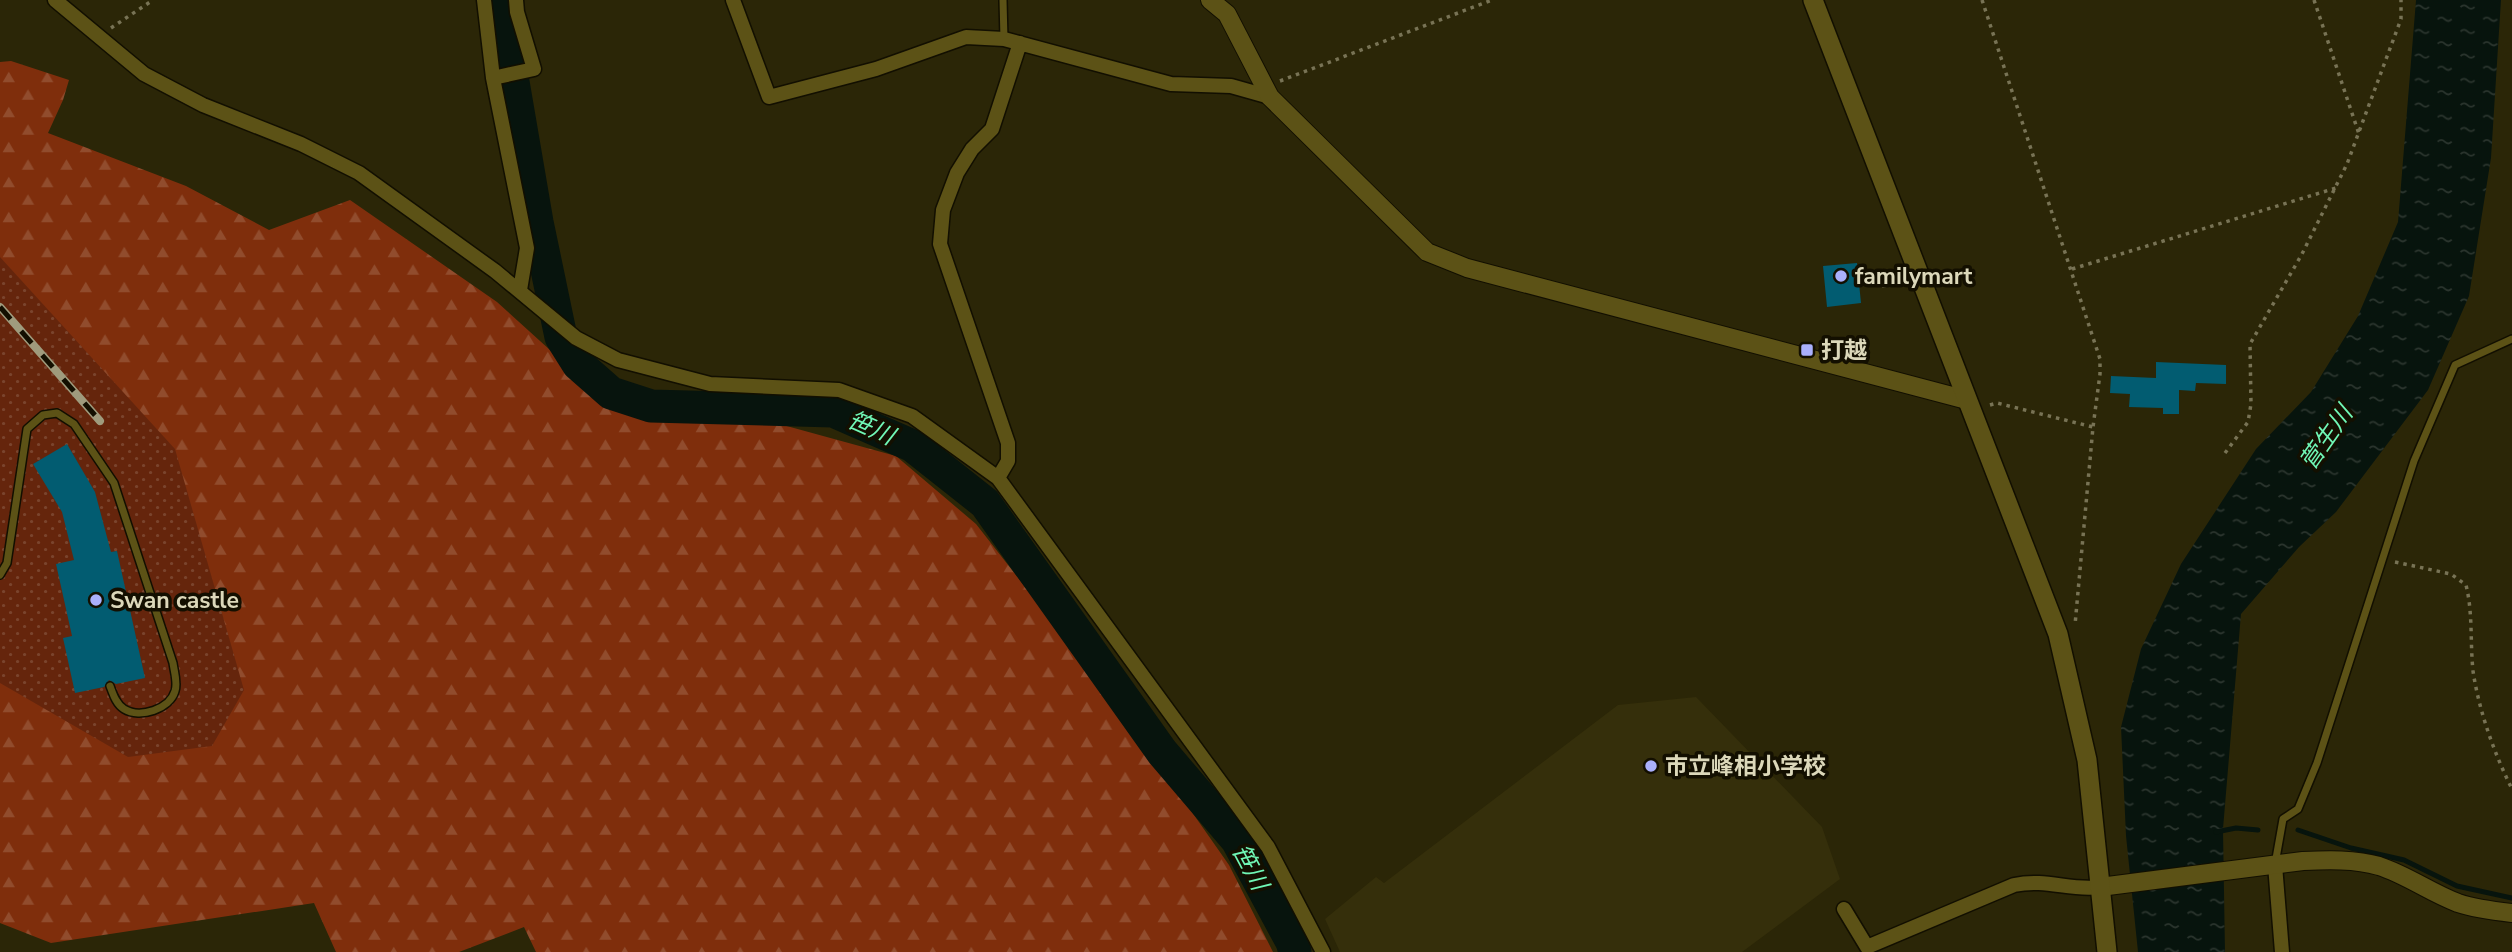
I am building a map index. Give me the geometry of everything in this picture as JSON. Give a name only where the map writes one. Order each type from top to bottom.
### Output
[{"type":"main road","points":[[1813,0],[2058,634],[2087,760],[2107,952]]},
{"type":"street","points":[[55,0],[144,74],[203,105],[302,144],[359,173],[520,290],[576,338],[618,360],[710,384],[839,390],[912,416],[998,478],[1268,847],[1323,952]]},
{"type":"street","points":[[484,0],[494,78],[527,248],[520,290]]},
{"type":"street","points":[[494,78],[534,69],[516,0]]},
{"type":"street","points":[[733,0],[769,97],[876,69],[966,37],[1003,38],[1171,84],[1231,86],[1268,92]]},
{"type":"street","points":[[1210,0],[1227,14],[1268,92],[1427,252],[1468,268],[1969,406]]},
{"type":"street","points":[[998,478],[1008,461],[1008,443],[940,244],[943,209],[957,173],[972,149],[992,129],[1020,43]]},
{"type":"street","points":[[1844,909],[1867,947],[2014,885],[2034,881],[2085,889],[2328,860],[2376,865],[2411,878],[2458,903],[2489,911],[2512,913]]},
{"type":"street","points":[[2269,865],[2282,952]]},
{"type":"lane","points":[[1003,0],[1003,38]]},
{"type":"lane","points":[[2269,865],[2283,819],[2298,809],[2317,763],[2414,461],[2455,365],[2512,339]]},
{"type":"lane","points":[[0,575],[7,563],[27,429],[43,415],[57,413],[74,424],[114,483],[173,663],[176,690],[167,704],[148,713],[125,710],[114,698],[110,685]]},
{"type":"path","points":[[98,37],[153,0]]},
{"type":"path","points":[[1268,92],[1492,0]]},
{"type":"path","points":[[1982,0],[2100,359],[2074,629]]},
{"type":"path","points":[[2314,0],[2359,134]]},
{"type":"path","points":[[2225,453],[2248,422],[2251,404],[2250,344],[2336,188],[2401,19],[2401,0]]},
{"type":"path","points":[[2072,269],[2336,188]]},
{"type":"path","points":[[1859,285],[1881,283],[1882,286],[1907,282]]},
{"type":"path","points":[[1969,406],[1997,403],[2093,427]]},
{"type":"path","points":[[2383,560],[2451,574],[2466,585],[2470,601],[2473,671],[2487,730],[2512,789]]},
{"type":"shaded area","points":[[0,257],[175,449],[244,690],[212,746],[128,757],[0,683]]},
{"type":"shaded area","name":"市立峰相小学校","points":[[1696,697],[1822,827],[1840,879],[1742,952],[1340,952],[1325,919],[1376,877],[1384,883],[1618,705]]},
{"type":"green space","points":[[11,61],[69,80],[48,133],[186,186],[269,230],[350,200],[497,302],[582,379],[664,417],[761,419],[896,456],[976,524],[1112,698],[1229,865],[1273,952],[536,952],[524,927],[459,952],[336,952],[314,903],[51,943],[0,923],[0,62]]},
{"type":"water","name":"菅生川","points":[[2416,0],[2501,0],[2491,158],[2469,296],[2428,390],[2336,512],[2299,547],[2241,614],[2223,829],[2225,952],[2138,952],[2126,836],[2121,727],[2141,649],[2181,564],[2256,449],[2311,392],[2358,316],[2398,222]]},
{"type":"building","name":"familymart","points":[[1857,263],[1861,303],[1827,307],[1823,266]]},
{"type":"building","points":[[2156,362],[2226,365],[2226,384],[2196,383],[2195,391],[2179,390],[2179,414],[2163,414],[2163,408],[2129,407],[2130,394],[2110,393],[2111,376],[2156,378]]},
{"type":"building","name":"Swan castle","points":[[67,444],[95,492],[111,552],[117,551],[145,678],[116,684],[109,680],[104,687],[75,693],[63,638],[72,636],[56,564],[74,560],[62,512],[33,464]]},
{"type":"waterway","name":"笹川","points":[[499,0],[537,222],[561,337],[578,364],[611,393],[651,406],[833,411],[913,446],[985,503],[1162,752],[1237,840],[1295,952]]},
{"type":"waterway","points":[[2216,832],[2236,828],[2258,830]]},
{"type":"waterway","points":[[2298,830],[2351,848],[2404,860],[2457,886],[2512,898]]},
{"type":"railway","points":[[0,307],[100,421]]},
{"type":"place","name":"familymart","points":[[1841,276]]},
{"type":"place","name":"打越","points":[[1807,350]]},
{"type":"place","name":"Swan castle","points":[[96,600]]},
{"type":"place","name":"市立峰相小学校","points":[[1651,766]]}]
